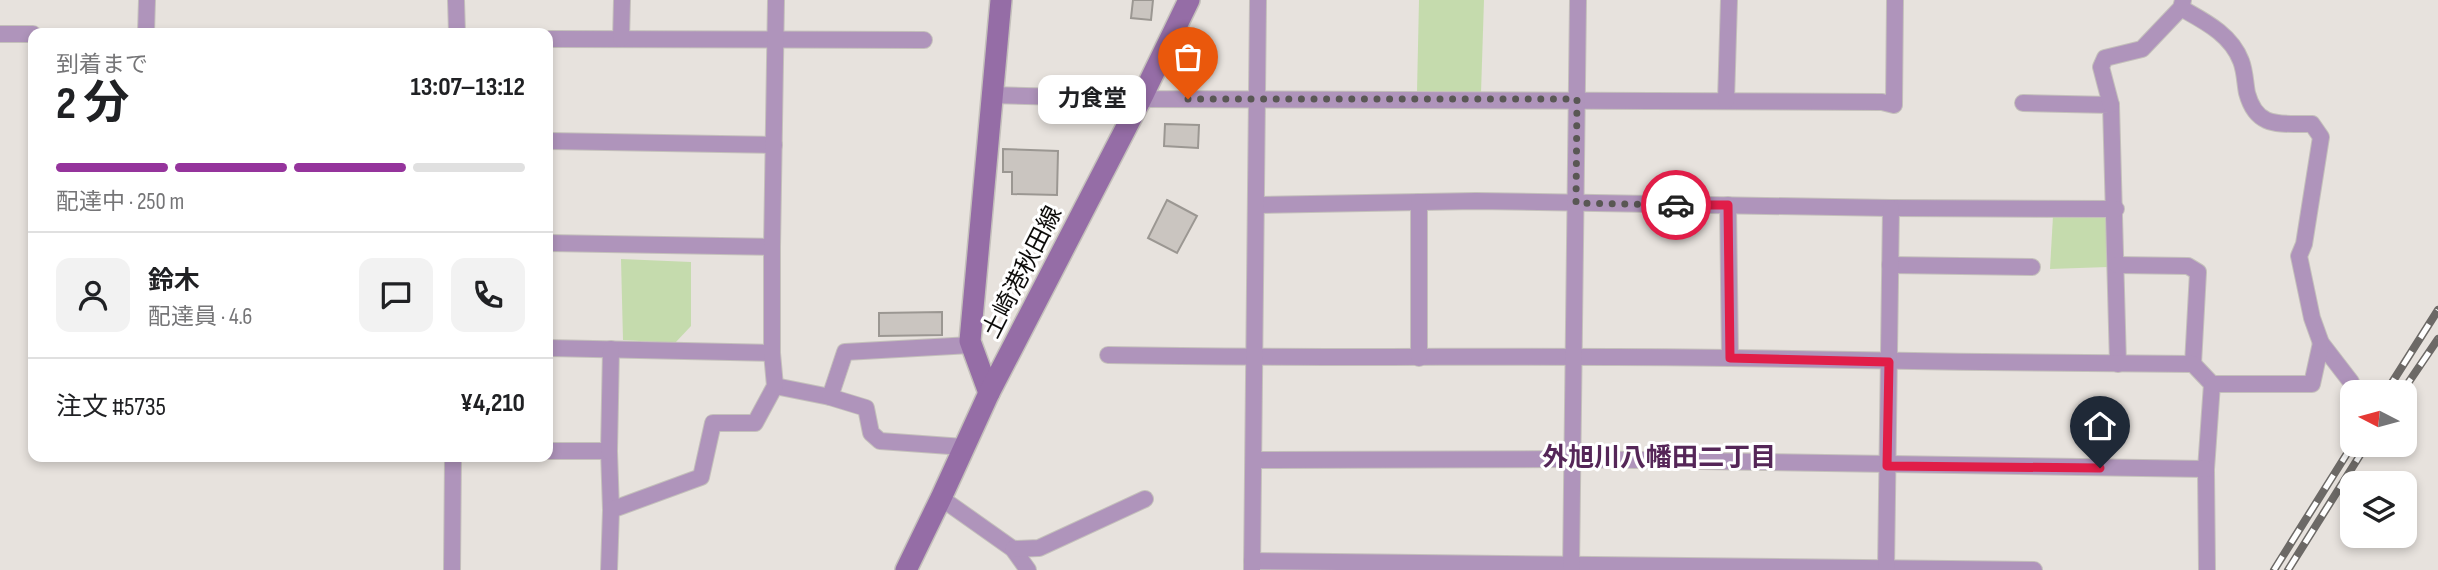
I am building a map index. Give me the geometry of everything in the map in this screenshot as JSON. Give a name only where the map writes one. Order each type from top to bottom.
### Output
[{"type":"main road","points":[[989,393],[970,341],[990,95],[1001,0]]},
{"type":"main road","name":"土崎港秋田線","points":[[906,570],[989,393],[1141,99],[1189,0]]},
{"type":"street","points":[[146,28],[147,0]]},
{"type":"street","points":[[456,0],[457,28]]},
{"type":"street","points":[[621,39],[622,0]]},
{"type":"street","points":[[611,510],[701,477],[713,422],[755,423],[775,386],[772,353],[772,247],[776,0]]},
{"type":"street","points":[[1258,0],[1252,566],[2034,570]]},
{"type":"street","points":[[1571,567],[1578,0]]},
{"type":"street","points":[[1726,101],[1729,0]]},
{"type":"street","points":[[990,95],[1141,99],[1577,99],[1894,104],[1895,0]]},
{"type":"street","points":[[2118,364],[2116,209],[2111,105],[2101,67],[2105,58],[2142,49],[2182,4],[2220,31],[2241,60],[2253,110],[2268,123],[2312,124],[2321,136],[2304,244],[2299,256],[2312,318],[2321,343],[2349,380]]},
{"type":"street","points":[[0,34],[28,34]]},
{"type":"street","points":[[553,39],[923,40]]},
{"type":"street","points":[[2023,103],[2111,105]]},
{"type":"street","points":[[553,142],[774,145]]},
{"type":"street","points":[[1257,205],[1476,201],[2116,209]]},
{"type":"street","points":[[1419,202],[1419,358]]},
{"type":"street","points":[[1728,205],[1730,358]]},
{"type":"street","points":[[1886,569],[1891,208]]},
{"type":"street","points":[[553,243],[772,247]]},
{"type":"street","points":[[1890,265],[2032,267]]},
{"type":"street","points":[[2117,265],[2188,266],[2198,272],[2193,365]]},
{"type":"street","points":[[1108,355],[1255,358],[1730,358],[2193,365],[2212,384],[2312,384],[2321,343]]},
{"type":"street","points":[[830,397],[845,352],[971,345]]},
{"type":"street","points":[[553,348],[772,353]]},
{"type":"street","points":[[609,570],[611,349]]},
{"type":"street","points":[[2207,570],[2206,469],[2212,384]]},
{"type":"street","points":[[775,386],[830,397],[866,408],[871,433],[880,441],[964,447]]},
{"type":"street","points":[[553,451],[610,451]]},
{"type":"street","points":[[1254,460],[1573,459],[2206,469]]},
{"type":"street","points":[[452,570],[453,462]]},
{"type":"street","points":[[941,498],[1013,549],[1028,570]]},
{"type":"street","points":[[1013,549],[1039,548],[1145,499]]},
{"type":"green space","points":[[1419,0],[1484,0],[1481,93],[1417,92]]},
{"type":"green space","points":[[2053,216],[2107,216],[2108,267],[2050,269]]},
{"type":"green space","points":[[621,259],[691,262],[691,326],[675,343],[623,340]]},
{"type":"building","points":[[1133,0],[1153,0],[1151,20],[1131,18]]},
{"type":"building","points":[[1165,124],[1199,125],[1198,148],[1164,146]]},
{"type":"building","points":[[1003,149],[1058,151],[1057,195],[1012,194],[1012,172],[1003,172]]},
{"type":"building","points":[[1167,200],[1197,216],[1177,253],[1148,238]]},
{"type":"building","points":[[942,312],[942,335],[879,336],[879,313]]},
{"type":"railway","points":[[2394,380],[2438,310]]},
{"type":"railway","points":[[2410,380],[2438,339]]},
{"type":"railway","points":[[2274,570],[2345,457]]},
{"type":"railway","points":[[2288,570],[2359,457]]},
{"type":"way so far","points":[[1188,99],[1577,99],[1576,203],[1676,205]]},
{"type":"place","name":"力食堂","points":[[1188,99]]},
{"type":"district","name":"外旭川八幡田二丁目","points":[[1659,457]]},
{"type":"route","points":[[1676,205],[1728,205],[1730,358],[1889,362],[1887,466],[2100,468]]}]
